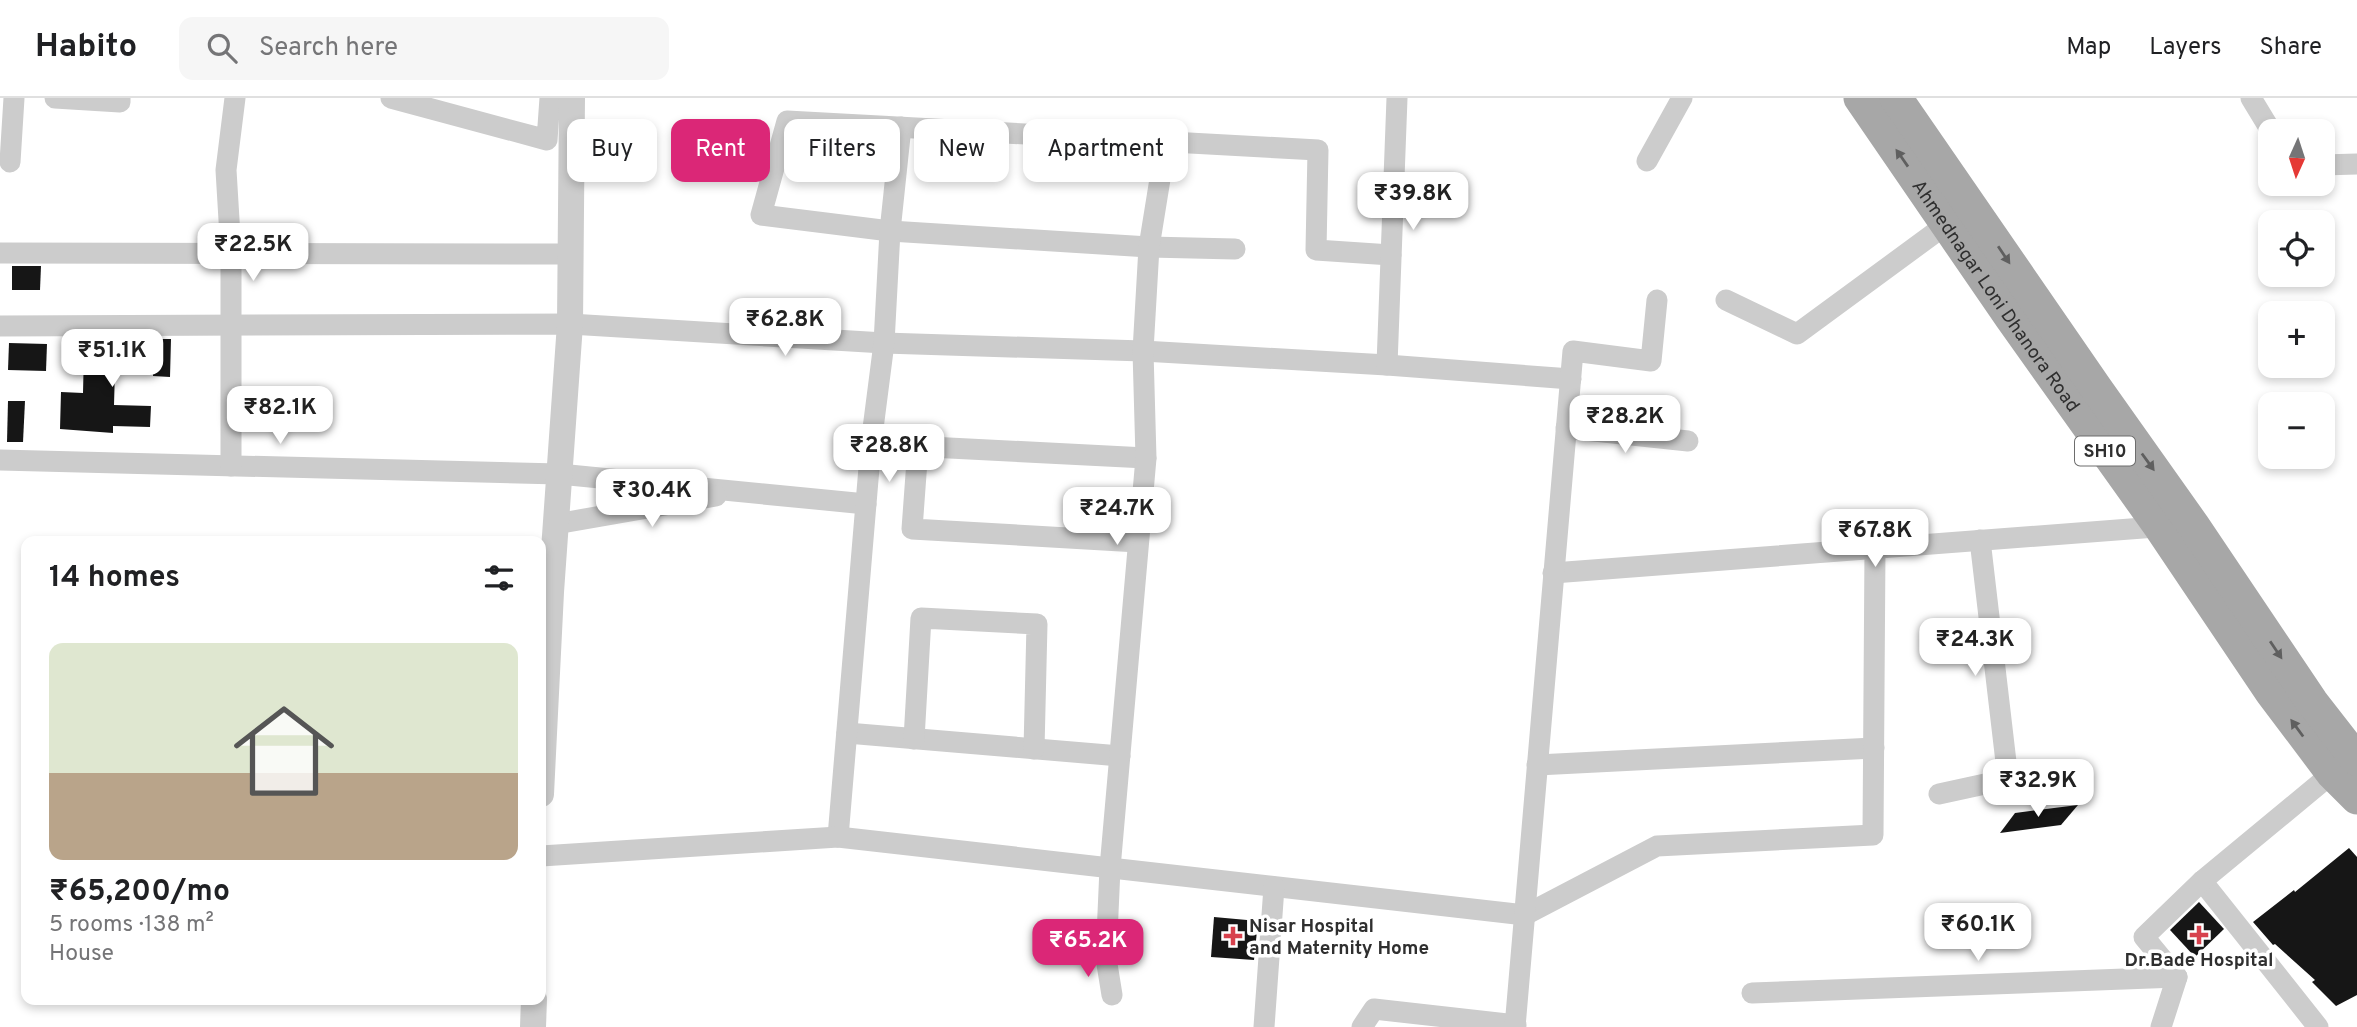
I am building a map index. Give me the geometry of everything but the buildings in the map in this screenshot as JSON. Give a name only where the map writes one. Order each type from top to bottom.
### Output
[{"type":"main road","name":"Ahmednagar Loni Dhanora Road","points":[[1860,98],[1959,215],[2095,388],[2193,525],[2312,702],[2348,763],[2357,798]]},
{"type":"main road","name":"Ahmednagar Loni Dhanora Road","points":[[1896,98],[2034,351],[2160,527],[2271,692],[2348,763]]},
{"type":"street","points":[[10,162],[14,98]]},
{"type":"street","points":[[55,98],[120,102],[120,98]]},
{"type":"street","points":[[231,466],[231,253],[226,170],[235,98]]},
{"type":"street","points":[[391,98],[547,140],[550,98]]},
{"type":"street","points":[[546,592],[556,524],[570,324],[572,98]]},
{"type":"street","points":[[1387,365],[1398,98]]},
{"type":"street","points":[[1647,161],[1682,98]]},
{"type":"street","points":[[2251,98],[2264,119]]},
{"type":"street","points":[[1023,134],[787,121],[761,215],[890,231],[1149,247],[1235,249]]},
{"type":"street","points":[[838,836],[871,444],[884,343],[890,231],[901,127]]},
{"type":"street","points":[[1188,143],[1318,150],[1316,250],[1391,255]]},
{"type":"street","points":[[2335,165],[2357,164]]},
{"type":"street","points":[[1112,995],[1106,958],[1110,868],[1146,458],[1143,351],[1149,247],[1160,182]]},
{"type":"street","points":[[1726,300],[1797,334],[1959,215]]},
{"type":"street","points":[[0,253],[571,254]]},
{"type":"street","points":[[1362,1027],[1374,1009],[1515,1026],[1573,351],[1651,361],[1657,300]]},
{"type":"street","points":[[0,326],[570,324],[884,343],[1143,351],[1571,379]]},
{"type":"street","points":[[1566,428],[1688,441]]},
{"type":"street","points":[[871,444],[1146,458]]},
{"type":"street","points":[[918,447],[912,529],[1138,542]]},
{"type":"street","points":[[0,460],[559,474],[866,504]]},
{"type":"street","points":[[556,524],[740,491]]},
{"type":"street","points":[[1553,573],[2193,525]]},
{"type":"street","points":[[1938,794],[2008,779],[1980,540]]},
{"type":"street","points":[[546,856],[838,836],[1525,915],[1657,846],[1873,835],[1875,548]]},
{"type":"street","points":[[914,738],[921,618],[1037,624],[1034,748]]},
{"type":"street","points":[[847,733],[1120,755]]},
{"type":"street","points":[[1537,765],[1874,748]]},
{"type":"street","points":[[2177,976],[2144,937],[2202,880],[2348,763]]},
{"type":"street","points":[[2202,880],[2318,1027]]},
{"type":"street","points":[[1264,1027],[1274,887]]},
{"type":"street","points":[[1752,993],[2177,976]]},
{"type":"street","points":[[2161,1027],[2177,976]]},
{"type":"street","points":[[533,1027],[534,1005]]},
{"type":"place","name":"Dr.Bade Hospital","points":[[2199,935]]},
{"type":"place","name":"Nisar Hospital and Maternity Home","points":[[1233,936]]}]
